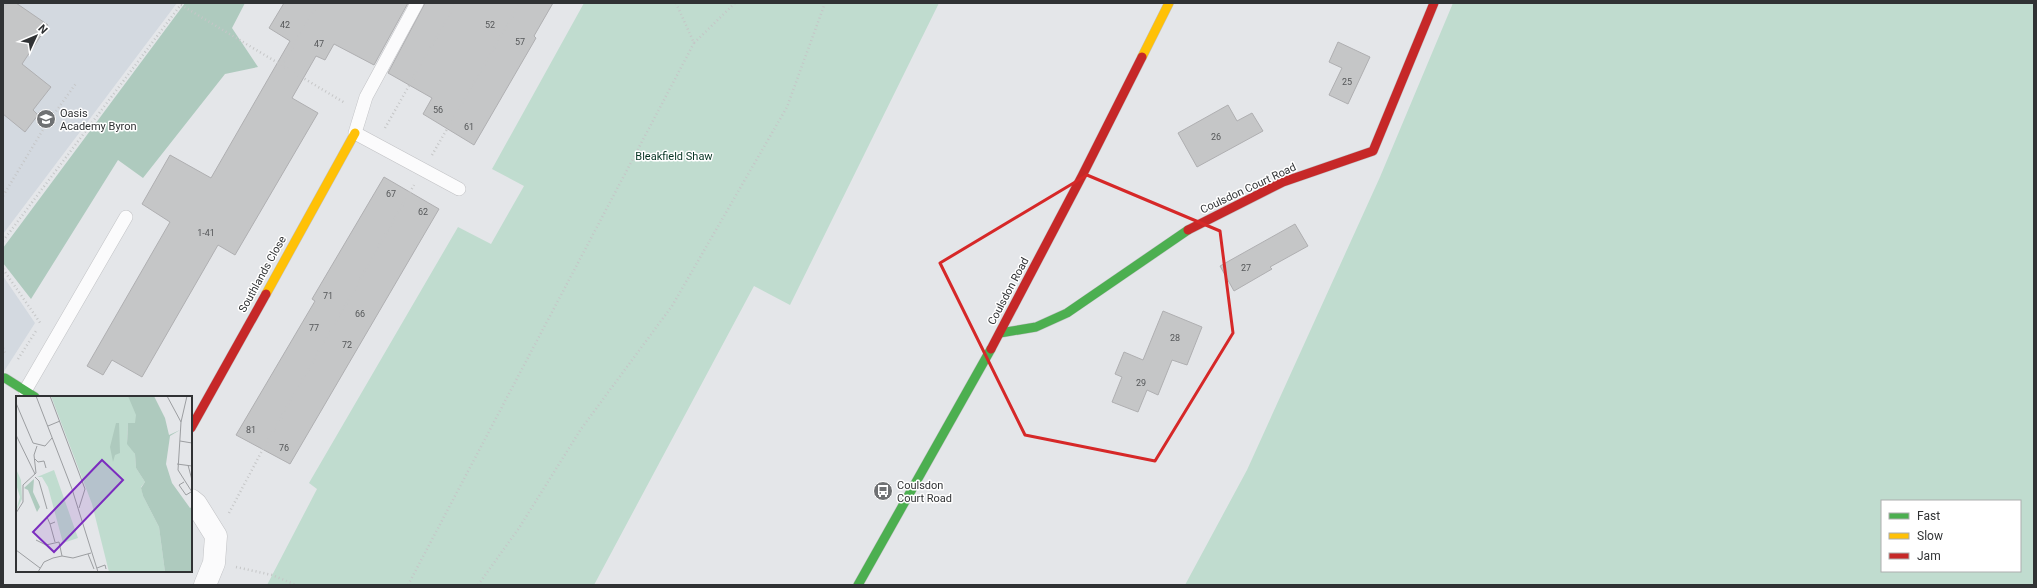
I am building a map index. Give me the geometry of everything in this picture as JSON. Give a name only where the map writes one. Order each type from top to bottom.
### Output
[{"type":"street","name":"Coulsdon Road","points":[[858,585],[1000,333],[1082,176],[1169,3]]},
{"type":"street","name":"Coulsdon Court Road","points":[[1000,333],[1036,327],[1067,313],[1195,225],[1283,182],[1373,151],[1434,3]]},
{"type":"street","name":"Southlands Close","points":[[192,426],[355,133]]},
{"type":"street","points":[[4,377],[30,394]]},
{"type":"street","points":[[192,501],[196,504],[216,536],[214,563],[205,585]]},
{"type":"lane","points":[[417,3],[366,97],[355,133],[459,189]]},
{"type":"lane","points":[[30,394],[126,217]]},
{"type":"path","points":[[282,65],[318,3]]},
{"type":"path","points":[[376,144],[456,3]]},
{"type":"path","points":[[216,536],[263,449],[520,3]]},
{"type":"path","points":[[676,3],[694,43]]},
{"type":"path","points":[[408,585],[694,43],[735,3]]},
{"type":"path","points":[[478,585],[519,528],[581,429],[672,306],[787,107],[826,3]]},
{"type":"path","points":[[3,241],[182,4],[361,112]]},
{"type":"path","points":[[3,196],[44,128],[77,82]]},
{"type":"path","points":[[3,268],[41,322],[4,377]]},
{"type":"path","points":[[214,563],[272,575],[296,585]]},
{"type":"highlighted area","points":[[1087,175],[1220,231],[1233,333],[1155,461],[1025,435],[940,263]]},
{"type":"shaded area","name":"Oasis Academy Byron","points":[[3,3],[177,3],[3,234]]},
{"type":"shaded area","points":[[3,276],[35,323],[3,373]]},
{"type":"green space","points":[[185,3],[245,3],[232,28],[258,67],[225,74],[143,178],[118,160],[31,299],[3,263],[3,248]]},
{"type":"green space","name":"Bleakfield Shaw","points":[[584,3],[939,3],[790,305],[754,286],[594,585],[267,585],[317,489],[309,483],[458,227],[491,244],[524,186],[492,169]]},
{"type":"green space","points":[[1453,3],[2034,3],[2034,585],[1185,585],[1247,470],[1380,177]]},
{"type":"building","points":[[3,3],[16,3],[48,25],[22,64],[51,87],[33,110],[38,115],[25,132],[3,114]]},
{"type":"building","points":[[284,3],[408,3],[374,65],[334,44],[325,60],[316,56],[292,98],[318,113],[235,255],[218,245],[142,377],[112,360],[103,375],[87,366],[170,222],[142,204],[170,155],[211,178],[290,41],[269,28]]},
{"type":"building","points":[[425,3],[553,3],[534,36],[536,38],[474,145],[423,114],[432,98],[388,73]]},
{"type":"building","points":[[1338,42],[1370,57],[1348,104],[1329,95],[1342,68],[1329,62]]},
{"type":"building","points":[[1228,105],[1237,121],[1252,113],[1263,131],[1197,167],[1178,133]]},
{"type":"building","points":[[384,177],[439,209],[290,464],[236,435],[315,301],[312,299]]},
{"type":"building","points":[[1295,224],[1308,246],[1270,267],[1272,269],[1234,291],[1220,266]]},
{"type":"building","points":[[1163,311],[1202,327],[1187,365],[1172,360],[1158,395],[1147,390],[1138,412],[1112,402],[1122,377],[1115,374],[1124,352],[1143,360]]},
{"type":"traffic: fast","points":[[1000,333],[1036,327],[1067,313],[1188,230]]},
{"type":"traffic: fast","points":[[858,585],[991,349]]},
{"type":"traffic: fast","points":[[5,378],[33,396]]},
{"type":"traffic: slow","points":[[1142,57],[1169,3]]},
{"type":"traffic: slow","points":[[266,294],[355,133]]},
{"type":"traffic: jam","points":[[1188,230],[1283,182],[1373,151],[1434,3]]},
{"type":"traffic: jam","points":[[991,349],[1082,176],[1142,57]]},
{"type":"traffic: jam","points":[[192,426],[266,294]]},
{"type":"place","name":"Oasis Academy Byron","points":[[46,119]]},
{"type":"place","name":"Coulsdon Court Road","points":[[883,491]]}]
